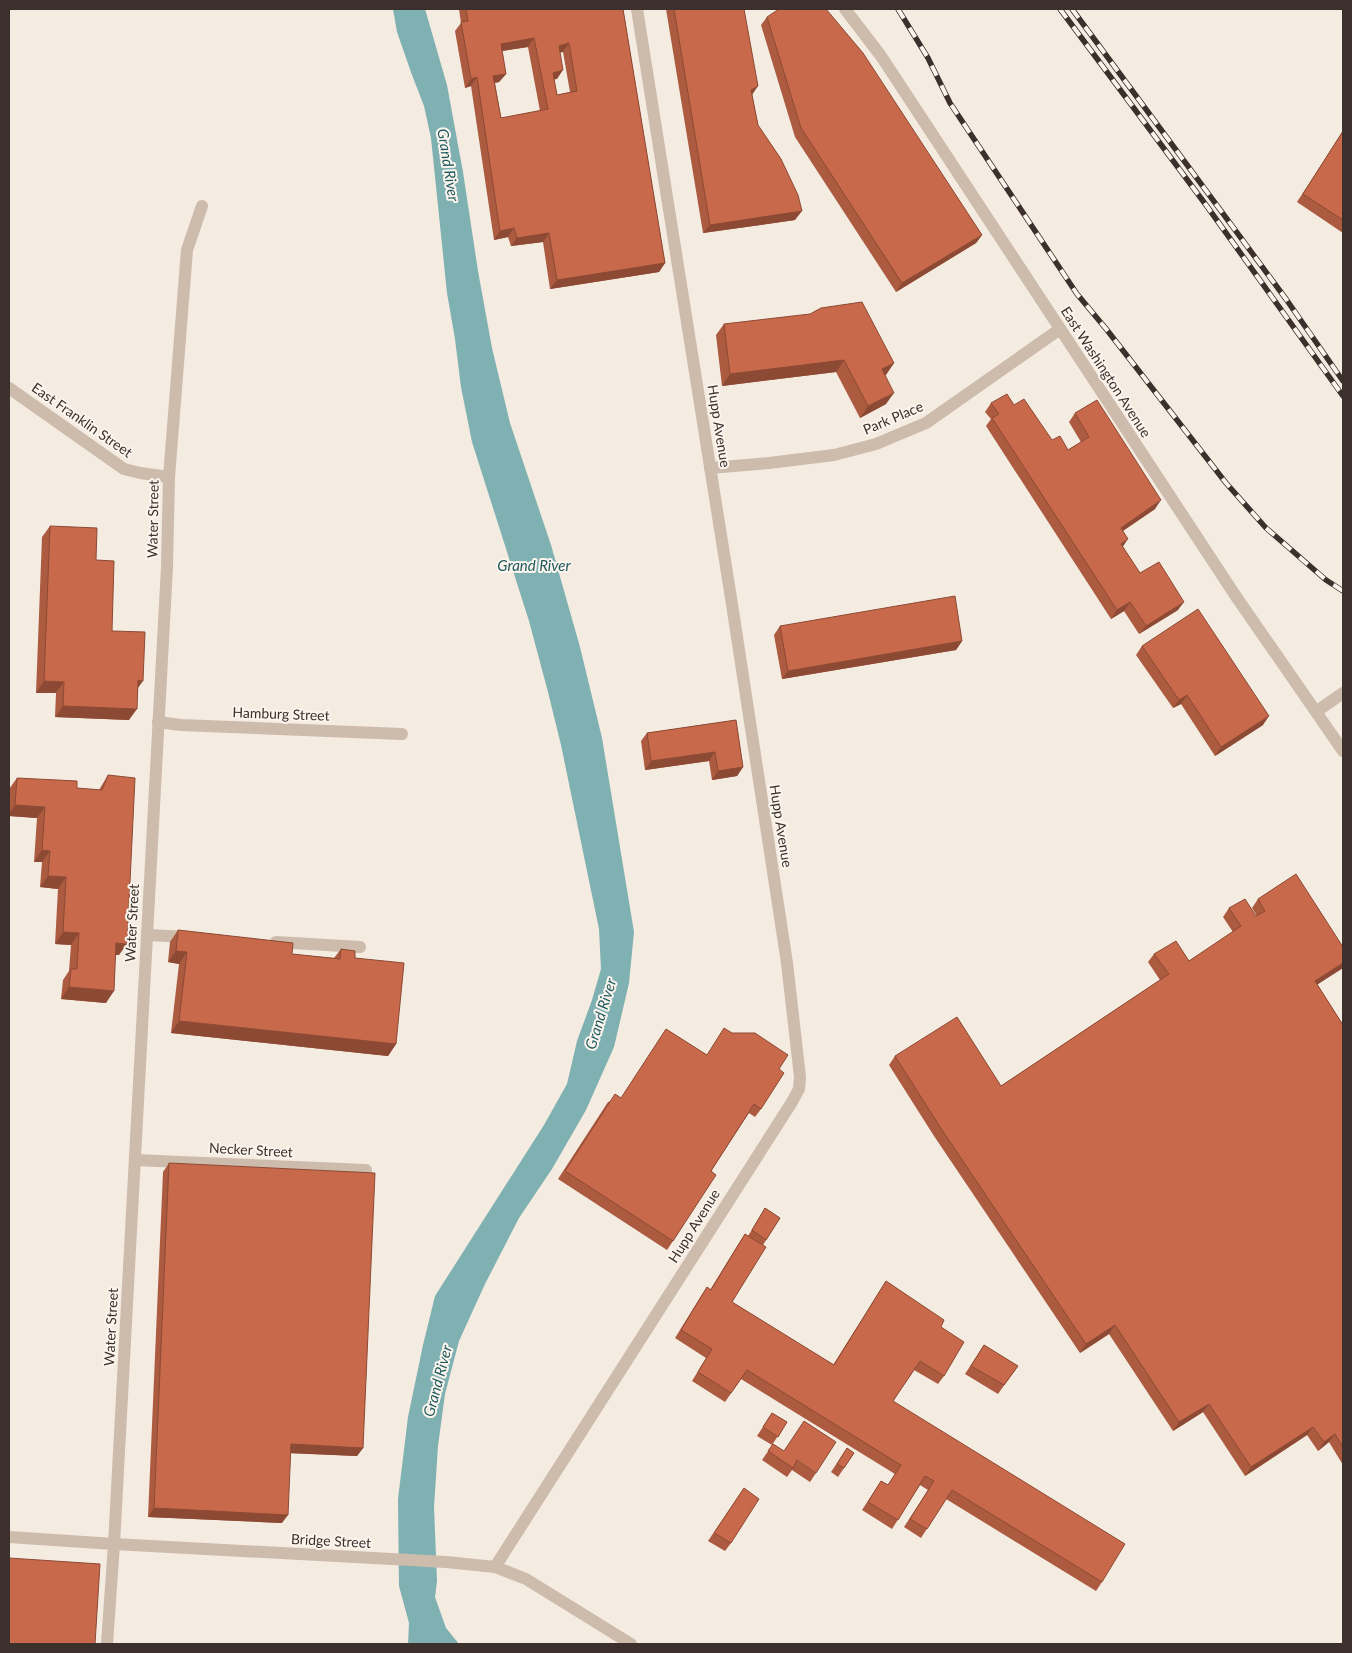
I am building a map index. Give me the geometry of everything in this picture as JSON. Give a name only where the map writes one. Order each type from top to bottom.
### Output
[{"type":"street","name":"Hupp Avenue","points":[[495,1568],[799,1089],[800,1064],[787,962],[637,9]]},
{"type":"street","name":"East Washington Avenue","points":[[845,9],[881,56],[1235,595],[1343,751]]},
{"type":"street","name":"Water Street","points":[[107,1644],[167,567],[169,477],[187,250],[202,206]]},
{"type":"street","name":"Park Place","points":[[710,468],[834,455],[876,444],[926,423],[1060,329]]},
{"type":"street","name":"East Franklin Street","points":[[9,388],[124,469],[140,474],[169,477]]},
{"type":"street","points":[[1316,711],[1343,693]]},
{"type":"street","name":"Hamburg Street","points":[[158,722],[181,725],[402,734]]},
{"type":"street","points":[[147,935],[205,938]]},
{"type":"street","points":[[263,942],[360,947]]},
{"type":"street","name":"Necker Street","points":[[135,1160],[366,1170]]},
{"type":"street","name":"Bridge Street","points":[[9,1537],[446,1562],[495,1568],[526,1579],[631,1644]]},
{"type":"water","name":"Grand River","points":[[393,9],[425,9],[447,85],[492,348],[510,423],[551,545],[580,647],[602,738],[634,932],[629,983],[614,1047],[586,1110],[552,1169],[519,1218],[485,1284],[459,1341],[445,1394],[438,1446],[434,1507],[437,1581],[435,1597],[446,1628],[459,1644],[408,1644],[409,1623],[399,1586],[398,1499],[408,1417],[423,1345],[435,1296],[544,1125],[567,1084],[577,1041],[601,969],[599,929],[561,745],[529,621],[472,442],[461,387],[447,293],[431,138],[424,106],[397,32]]},
{"type":"building","points":[[466,9],[623,9],[665,263],[557,280],[549,233],[517,238],[514,228],[500,231],[477,77],[471,79],[461,22],[468,21]],"holes":[[[534,38],[548,109],[501,118],[493,76],[506,74],[501,44]],[[569,43],[577,91],[557,95],[553,73],[563,70],[559,46]]]},
{"type":"building","points":[[674,9],[744,9],[758,86],[751,90],[758,125],[781,159],[798,195],[802,211],[710,225]]},
{"type":"building","points":[[779,9],[826,9],[863,53],[982,235],[902,283],[801,128],[767,17]]},
{"type":"building","points":[[1343,131],[1343,220],[1303,194]]},
{"type":"building","points":[[862,302],[894,363],[882,369],[894,393],[868,406],[844,360],[730,374],[724,324],[810,314],[821,308]]},
{"type":"building","points":[[1007,394],[1014,405],[1024,399],[1052,440],[1060,436],[1068,450],[1089,437],[1075,413],[1097,400],[1161,500],[1121,528],[1128,539],[1121,544],[1140,573],[1159,562],[1184,602],[1146,626],[1130,602],[1117,610],[992,418],[999,414],[991,403]]},
{"type":"building","points":[[50,526],[97,528],[96,560],[114,561],[112,631],[145,632],[143,681],[138,680],[137,709],[63,706],[64,682],[44,681]]},
{"type":"building","points":[[955,596],[962,641],[788,671],[780,626]]},
{"type":"building","points":[[1198,609],[1269,716],[1221,747],[1187,695],[1179,700],[1142,646]]},
{"type":"building","points":[[736,720],[743,767],[718,771],[715,752],[651,761],[647,733]]},
{"type":"building","points":[[108,775],[135,778],[127,944],[116,943],[114,991],[69,987],[71,969],[77,969],[79,933],[63,932],[66,877],[48,876],[50,851],[42,850],[45,807],[15,805],[17,778],[77,781],[77,788],[102,790]]},
{"type":"building","points":[[1296,874],[1343,947],[1343,963],[1315,981],[1343,1025],[1343,1447],[1335,1434],[1324,1442],[1313,1427],[1251,1467],[1209,1404],[1179,1422],[1115,1325],[1086,1344],[940,1127],[895,1056],[957,1017],[1001,1086],[1169,974],[1154,954],[1176,941],[1189,961],[1241,926],[1229,908],[1245,899],[1256,916],[1265,911],[1258,899]]},
{"type":"building","points":[[178,930],[293,943],[292,954],[340,959],[341,949],[355,951],[355,958],[404,963],[396,1044],[179,1021],[187,952],[176,951]]},
{"type":"building","points":[[724,1028],[732,1033],[755,1033],[788,1055],[779,1069],[784,1073],[761,1109],[754,1104],[711,1171],[716,1175],[673,1241],[565,1171],[615,1094],[621,1098],[666,1029],[707,1055]]},
{"type":"building","points":[[169,1163],[375,1173],[363,1448],[291,1444],[288,1515],[154,1508]]},
{"type":"building","points":[[765,1208],[780,1218],[766,1240],[752,1230]]},
{"type":"building","points":[[745,1234],[766,1247],[732,1302],[834,1365],[886,1281],[944,1320],[941,1327],[964,1342],[944,1376],[920,1361],[893,1401],[1125,1544],[1102,1582],[952,1490],[927,1529],[910,1519],[934,1481],[925,1476],[898,1520],[868,1502],[881,1481],[888,1485],[901,1465],[747,1370],[731,1393],[698,1372],[712,1349],[681,1330],[707,1287],[711,1290]]},
{"type":"building","points":[[984,1345],[1018,1366],[1004,1385],[971,1366]]},
{"type":"building","points":[[772,1413],[787,1422],[778,1437],[763,1427]]},
{"type":"building","points":[[804,1421],[836,1442],[816,1473],[797,1460],[793,1468],[768,1451],[773,1444],[784,1451]]},
{"type":"building","points":[[847,1448],[854,1453],[844,1468],[837,1464]]},
{"type":"building","points":[[744,1488],[759,1499],[731,1543],[714,1533]]},
{"type":"building","points":[[9,1558],[100,1564],[95,1644],[9,1644]]},
{"type":"railway","points":[[898,9],[928,58],[950,103],[1077,294],[1226,483],[1266,528],[1326,580],[1343,591]]},
{"type":"railway","points":[[1060,9],[1206,205],[1343,396]]},
{"type":"railway","points":[[1072,9],[1286,299],[1343,381]]}]
